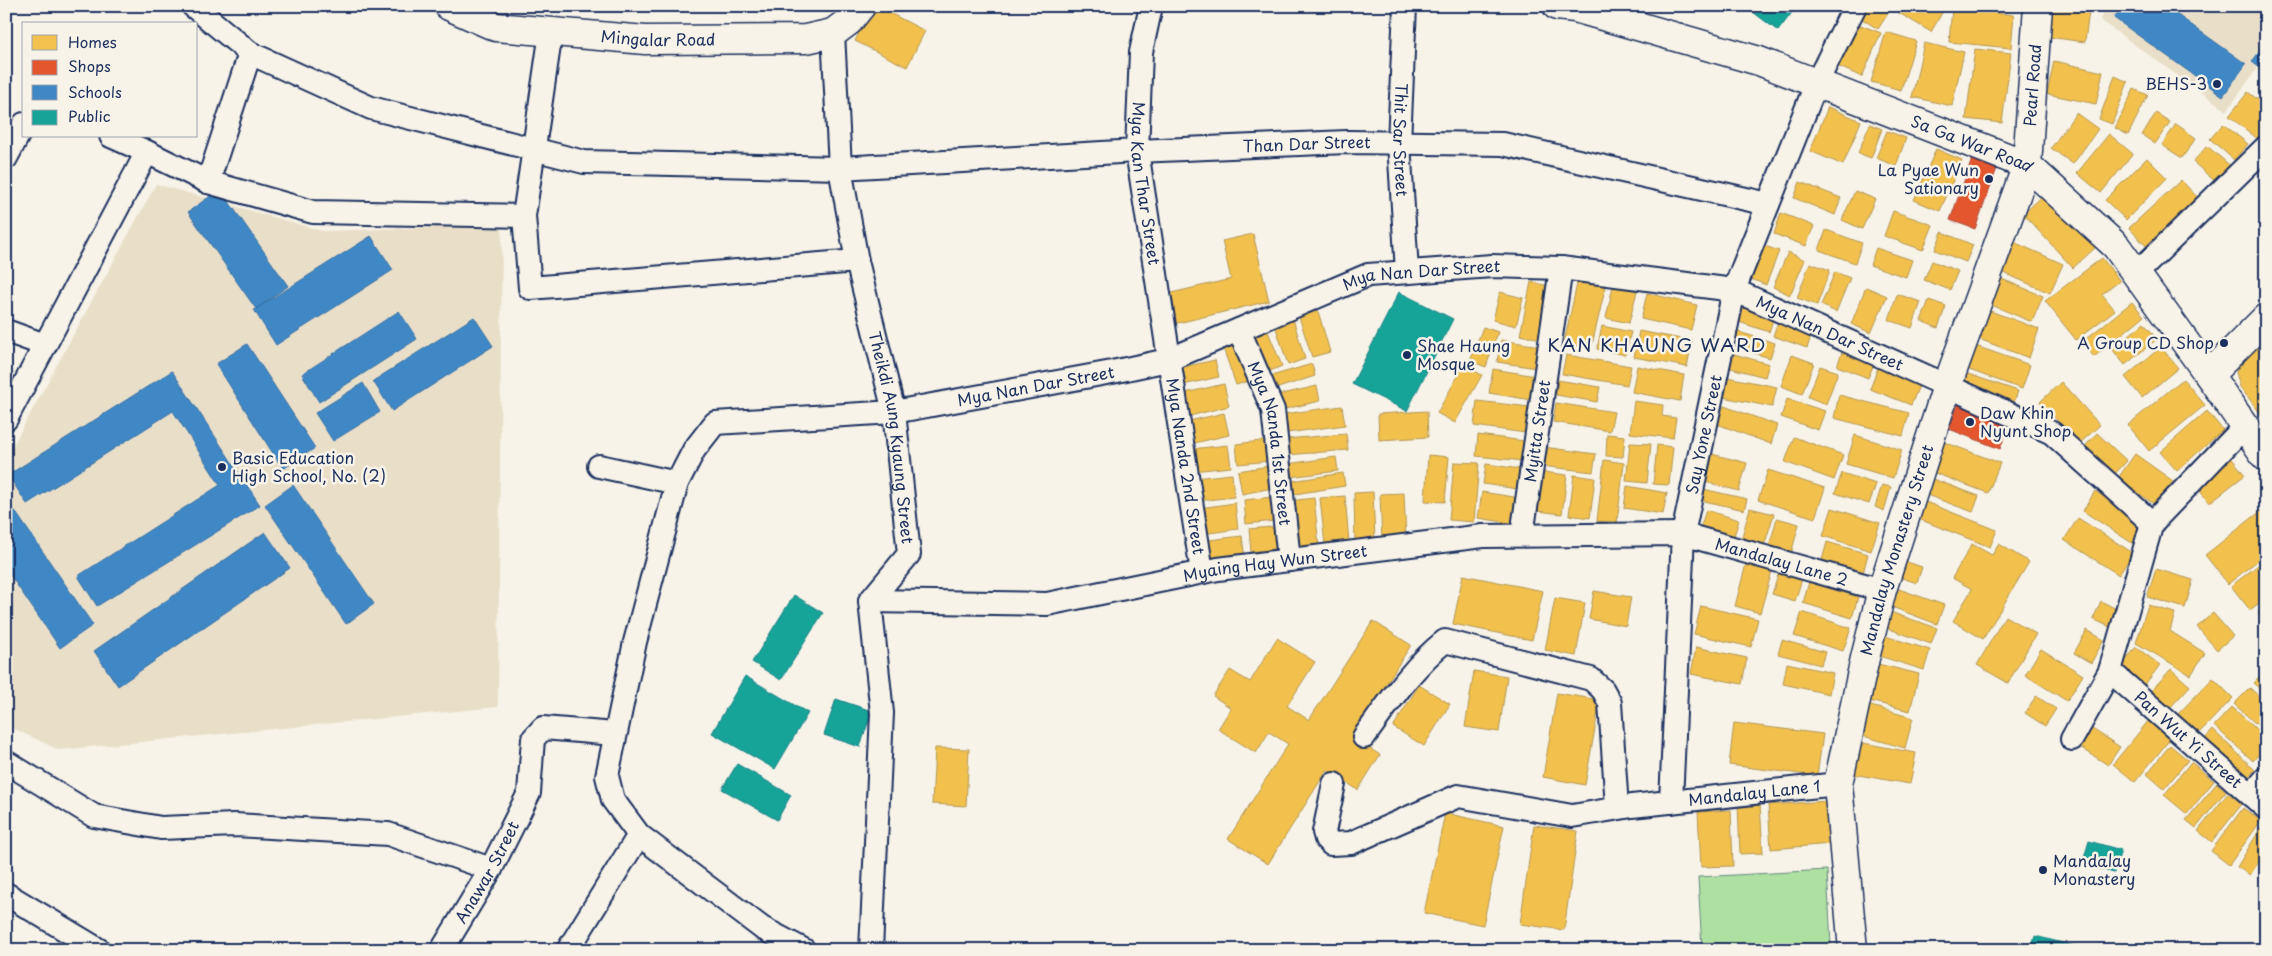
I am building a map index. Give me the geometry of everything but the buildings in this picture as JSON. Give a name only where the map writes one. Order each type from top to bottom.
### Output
[{"type":"main road","name":"Mingalar Road","points":[[448,6],[496,26],[645,40],[806,38],[833,33],[849,21],[861,6]]},
{"type":"main road","name":"Sa Ga War Road","points":[[1557,6],[1575,8],[1759,61],[2027,165],[2116,246],[2210,375],[2266,457]]},
{"type":"main road","name":"Pearl Road","points":[[2027,165],[2038,6]]},
{"type":"main road","name":"Mandalay Monastery Street","points":[[1853,950],[1838,784],[1882,590],[1947,386],[2027,165]]},
{"type":"main road","points":[[2210,375],[2266,318]]},
{"type":"street","name":"Than Dar Street","points":[[193,6],[250,53],[371,108],[584,162],[840,168],[1137,151],[1348,142],[1503,144],[1768,204]]},
{"type":"street","name":"Mya Kan Thar Street","points":[[1150,6],[1141,52],[1137,151],[1168,360]]},
{"type":"street","name":"Thit Sar Street","points":[[1405,6],[1400,143],[1407,272]]},
{"type":"street","name":"Say Yone Street","points":[[1671,802],[1683,534],[1734,290],[1817,82],[1856,6]]},
{"type":"street","points":[[552,32],[524,216],[530,288],[857,261]]},
{"type":"street","name":"Theikdi Aung Kyaung Street","points":[[833,33],[840,168],[857,261],[894,412],[909,554],[870,601]]},
{"type":"street","points":[[208,182],[250,53]]},
{"type":"street","points":[[6,158],[22,128]]},
{"type":"street","points":[[116,138],[208,182],[313,212],[524,216]]},
{"type":"street","points":[[2136,274],[2266,147]]},
{"type":"street","points":[[6,419],[147,152]]},
{"type":"street","name":"Mya Nan Dar Street","points":[[677,483],[694,450],[715,423],[894,412],[1112,372],[1168,360],[1368,275],[1492,266],[1561,268],[1734,290],[2052,433],[2152,523]]},
{"type":"street","name":"Myitta Street","points":[[1522,535],[1561,268]]},
{"type":"street","name":"Mya Nanda 1st Street","points":[[1239,330],[1273,410],[1289,560]]},
{"type":"street","points":[[6,332],[45,345]]},
{"type":"street","name":"Mya Nanda 2nd Street","points":[[1168,360],[1202,572]]},
{"type":"street","points":[[2072,739],[2110,671],[2152,523],[2244,427]]},
{"type":"street","points":[[599,466],[677,483],[635,642],[615,734],[607,776],[613,800],[639,835],[762,928],[804,950]]},
{"type":"street","name":"Myaing Hay Wun Street","points":[[870,601],[1047,604],[1202,572],[1483,536],[1683,534]]},
{"type":"street","name":"Mandalay Lane 2","points":[[1683,534],[1882,590]]},
{"type":"street","points":[[870,601],[882,713],[871,950]]},
{"type":"street","points":[[1364,736],[1414,670],[1428,654],[1445,641],[1591,679],[1603,690],[1610,703],[1617,808]]},
{"type":"street","name":"Pan Wut Yi Street","points":[[2110,671],[2259,802]]},
{"type":"street","name":"Anawar Street","points":[[442,950],[491,869],[529,793],[533,739],[543,728],[615,734]]},
{"type":"street","points":[[6,762],[94,816],[161,828],[235,825],[388,834],[491,869]]},
{"type":"street","points":[[2259,802],[2266,778]]},
{"type":"street","name":"Mandalay Lane 1","points":[[1334,784],[1324,832],[1326,839],[1331,844],[1351,843],[1458,796],[1572,816],[1617,808],[1838,784]]},
{"type":"street","points":[[568,950],[639,835]]},
{"type":"street","points":[[6,894],[99,950]]},
{"type":"shaded area","name":"BEHS-3","points":[[2106,6],[2266,6],[2266,56],[2227,111],[2100,20]]},
{"type":"shaded area","points":[[156,184],[323,231],[502,225],[498,707],[59,750],[6,725],[6,458]]},
{"type":"green space","points":[[1827,870],[1831,945],[1758,950],[1702,950],[1698,877]]},
{"type":"place","name":"BEHS-3","points":[[2217,84]]},
{"type":"place","name":"La Pyae Wun Sationary","points":[[1989,179]]},
{"type":"place","name":"A Group CD Shop","points":[[2224,343]]},
{"type":"place","name":"Shae Haung Mosque","points":[[1407,355]]},
{"type":"place","name":"Daw Khin Nyunt Shop","points":[[1970,422]]},
{"type":"place","name":"Basic Education High School, No. (2)","points":[[222,467]]},
{"type":"place","name":"Mandalay Monastery","points":[[2043,870]]},
{"type":"district","name":"KAN KHAUNG WARD","points":[[1657,345]]}]
